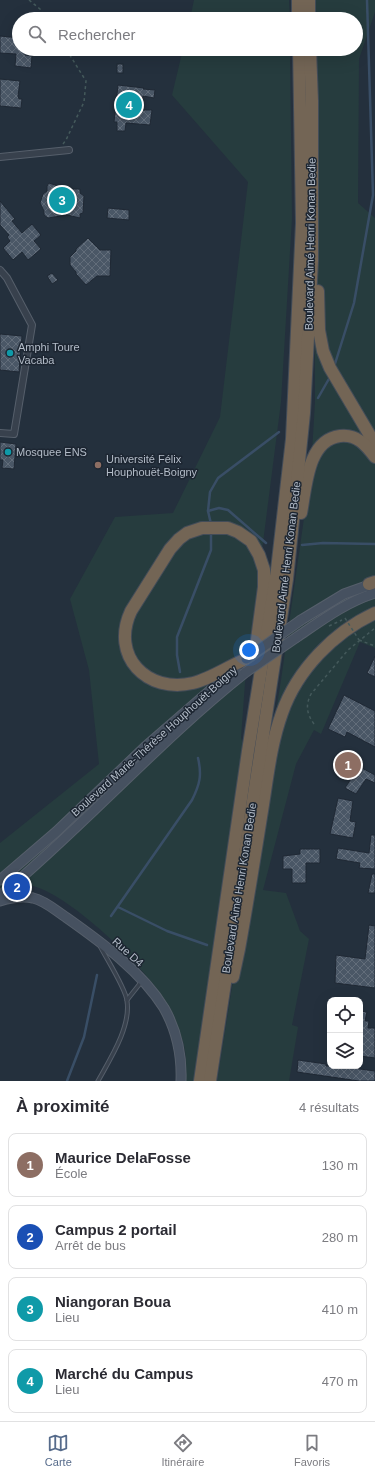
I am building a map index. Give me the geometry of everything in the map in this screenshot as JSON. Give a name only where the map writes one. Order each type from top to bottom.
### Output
[{"type":"highway","points":[[298,0],[298,12]]},
{"type":"highway","points":[[309,0],[309,12]]},
{"type":"highway","name":"Boulevard Aimé Henri Konan Bedie","points":[[210,1081],[287,579],[299,414],[302,223],[299,56]]},
{"type":"highway","name":"Boulevard Aimé Henri Konan Bedie","points":[[200,1081],[248,751],[277,570],[292,439],[305,391],[312,261],[312,101],[310,56]]},
{"type":"highway","points":[[312,261],[318,282],[321,342],[330,368],[375,444]]},
{"type":"highway","points":[[287,579],[310,467],[315,454],[328,440],[343,436],[357,438],[366,445],[375,457]]},
{"type":"highway","points":[[246,659],[203,680],[193,683],[166,685],[144,674],[134,664],[128,655],[125,644],[125,632],[131,611],[170,549],[179,539],[196,529],[212,527],[228,528],[238,532],[251,541],[259,555],[264,570],[264,587],[245,734],[248,751]]},
{"type":"highway","points":[[215,1050],[239,949],[272,752],[282,712],[300,677],[324,649],[346,630],[375,613]]},
{"type":"main road","name":"Boulevard Marie-Thérèse Houphouët-Boigny","points":[[0,880],[56,832],[145,747],[246,659],[300,620],[344,594],[374,586]]},
{"type":"main road","name":"Boulevard Marie-Thérèse Houphouët-Boigny","points":[[0,896],[35,866],[132,773],[246,672],[374,586]]},
{"type":"main road","name":"Rue D4","points":[[0,901],[19,897],[32,898],[43,902],[96,939],[142,981],[155,995],[172,1024],[178,1041],[182,1061],[181,1081]]},
{"type":"street","points":[[0,157],[69,150]]},
{"type":"street","points":[[0,270],[7,278],[32,325],[14,434],[0,433]]},
{"type":"lane","points":[[96,939],[128,1000]]},
{"type":"lane","points":[[98,1081],[123,1031],[128,1000],[142,981]]},
{"type":"path","points":[[29,0],[42,12]]},
{"type":"path","points":[[57,152],[66,140],[84,102],[86,81],[70,56]]},
{"type":"path","points":[[329,627],[345,618],[359,640],[375,646]]},
{"type":"path","points":[[314,724],[309,717],[307,708],[307,701],[311,694],[348,650],[375,628]]},
{"type":"green space","points":[[194,0],[289,0],[290,12],[191,12]]},
{"type":"green space","points":[[312,0],[375,0],[375,12],[363,47],[363,12],[313,12]]},
{"type":"green space","points":[[181,56],[290,56],[292,218],[281,402],[245,683],[241,738],[244,746],[196,1081],[185,1081],[185,1051],[178,1027],[167,1005],[144,973],[114,942],[77,911],[59,898],[42,889],[23,885],[0,890],[0,843],[99,764],[89,670],[70,599],[115,517],[173,513],[220,417],[248,182],[172,95]]},
{"type":"green space","points":[[314,56],[360,56],[358,203],[375,218],[375,648],[360,642],[321,734],[314,730],[296,764],[263,890],[286,893],[300,931],[309,939],[292,1025],[298,1027],[289,1081],[217,1081],[281,680],[311,469],[315,402]]},
{"type":"building","points":[[0,36],[12,37],[12,54],[0,53]]},
{"type":"building","points":[[16,56],[32,56],[31,68],[15,66]]},
{"type":"building","points":[[117,64],[123,64],[123,73],[117,73]]},
{"type":"building","points":[[0,79],[20,81],[18,96],[19,99],[22,99],[21,108],[0,106]]},
{"type":"building","points":[[118,85],[155,90],[154,98],[143,96],[141,110],[152,110],[150,125],[126,123],[125,131],[117,131],[117,122],[114,122]]},
{"type":"building","points":[[49,183],[67,189],[80,189],[80,193],[84,196],[83,213],[80,214],[80,218],[67,215],[48,218],[44,215],[44,211],[40,203],[43,194],[47,191],[47,186]]},
{"type":"building","points":[[0,201],[15,219],[12,221],[22,233],[32,224],[41,235],[34,241],[41,249],[28,260],[22,252],[13,260],[3,248],[10,241],[7,237],[9,235],[0,225]]},
{"type":"building","points":[[108,208],[129,210],[129,220],[107,218]]},
{"type":"building","points":[[88,238],[100,250],[111,250],[110,276],[97,276],[86,285],[70,265],[70,257]]},
{"type":"building","points":[[52,273],[58,280],[52,284],[47,276]]},
{"type":"building","name":"Amphi Toure Vacaba","points":[[0,334],[22,336],[19,372],[0,370]]},
{"type":"building","name":"Mosquee ENS","points":[[0,442],[16,444],[14,469],[2,468],[3,460],[0,460]]},
{"type":"building","points":[[375,656],[375,677],[367,673]]},
{"type":"building","points":[[344,695],[375,711],[375,747],[347,732],[345,737],[328,729]]},
{"type":"building","points":[[360,767],[375,775],[375,783],[366,779],[356,794],[345,788]]},
{"type":"building","points":[[338,798],[353,801],[350,821],[356,822],[353,838],[330,834]]},
{"type":"building","points":[[371,835],[375,835],[375,869],[359,868],[360,863],[336,859],[338,848],[369,853]]},
{"type":"building","points":[[300,849],[320,849],[320,863],[306,863],[306,883],[292,883],[292,869],[283,869],[283,856],[300,854]]},
{"type":"building","points":[[372,874],[375,874],[375,893],[368,893]]},
{"type":"building","points":[[369,925],[375,926],[375,988],[335,983],[336,955],[365,959]]},
{"type":"building","points":[[363,1011],[367,1012],[365,1021],[369,1021],[368,1028],[375,1028],[375,1058],[363,1056]]},
{"type":"building","points":[[298,1060],[326,1064],[327,1069],[360,1069],[375,1071],[375,1081],[359,1081],[297,1072]]},
{"type":"waterway","points":[[334,367],[354,303],[373,195],[367,0]]},
{"type":"waterway","points":[[318,398],[330,377]]},
{"type":"waterway","points":[[211,524],[208,511],[210,492],[218,478],[279,432]]},
{"type":"waterway","points":[[208,511],[219,508],[228,510],[266,543]]},
{"type":"waterway","points":[[180,672],[177,655],[177,637],[211,550],[211,532]]},
{"type":"waterway","points":[[302,545],[323,543],[375,544]]},
{"type":"waterway","points":[[111,916],[192,800],[200,779],[198,758]]},
{"type":"waterway","points":[[118,907],[167,931],[207,945]]},
{"type":"waterway","points":[[67,1081],[84,1037],[97,975]]},
{"type":"place","name":"Marché du Campus","points":[[129,105]]},
{"type":"place","name":"Niangoran Boua","points":[[62,200]]},
{"type":"place","name":"Amphi Toure Vacaba","points":[[10,353]]},
{"type":"place","name":"Mosquee ENS","points":[[8,452]]},
{"type":"place","name":"Université Félix Houphouët-Boigny","points":[[98,465]]},
{"type":"place","name":"Maurice DelaFosse","points":[[348,765]]},
{"type":"place","name":"Campus 2 portail","points":[[17,887]]}]
